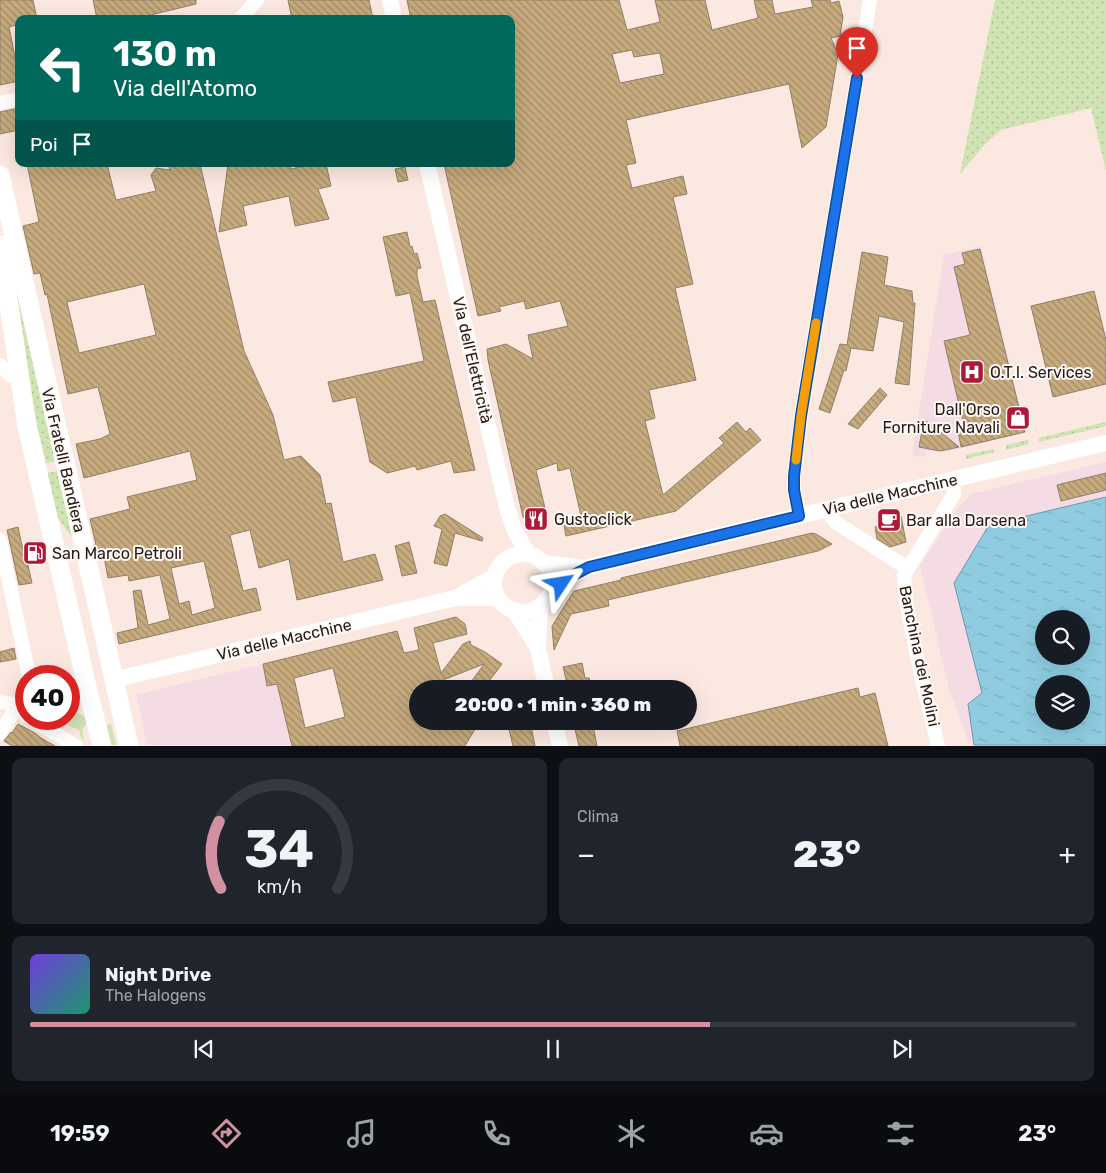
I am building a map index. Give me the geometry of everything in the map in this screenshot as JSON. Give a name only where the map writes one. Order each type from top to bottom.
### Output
[{"type":"main road","name":"Via Fratelli Bandiera","points":[[0,175],[129,746]]},
{"type":"main road","name":"Via Fratelli Bandiera","points":[[0,245],[27,426],[73,665]]},
{"type":"main road","name":"Via Fratelli Bandiera","points":[[0,331],[6,370],[27,426]]},
{"type":"main road","points":[[80,688],[113,680]]},
{"type":"main road","name":"Via Fratelli Bandiera","points":[[80,694],[102,746]]},
{"type":"street","points":[[244,15],[257,0]]},
{"type":"street","points":[[390,0],[393,15]]},
{"type":"street","points":[[799,516],[794,490],[794,476],[801,416],[870,0]]},
{"type":"street","points":[[0,104],[15,100]]},
{"type":"street","name":"Via dell'Elettricità","points":[[428,167],[507,508],[515,531],[528,554]]},
{"type":"street","name":"Via delle Macchine","points":[[545,600],[566,579],[586,568],[1106,443]]},
{"type":"street","name":"Banchina dei Molini","points":[[938,746],[906,602],[904,575],[954,494],[953,480]]},
{"type":"street","name":"Banchina dei Molini","points":[[828,509],[835,522],[907,568]]},
{"type":"street","points":[[0,540],[27,665]]},
{"type":"street","points":[[538,648],[545,600],[552,586],[552,576],[539,558],[528,554],[516,554],[500,564],[495,576],[494,590],[504,605],[514,610],[529,611],[545,600]]},
{"type":"street","name":"Via delle Macchine","points":[[544,563],[586,568]]},
{"type":"street","name":"Via delle Macchine","points":[[455,598],[495,576]]},
{"type":"street","name":"Via delle Macchine","points":[[113,680],[455,598],[498,598]]},
{"type":"street","points":[[514,610],[538,648],[545,680]]},
{"type":"street","points":[[0,702],[15,706]]},
{"type":"street","points":[[0,733],[15,717]]},
{"type":"street","points":[[49,730],[76,746]]},
{"type":"street","points":[[556,730],[560,746]]},
{"type":"shaded area","points":[[981,246],[1026,432],[947,452],[926,451],[925,457],[912,455],[944,255]]},
{"type":"shaded area","points":[[1106,462],[1106,497],[989,525],[954,583],[982,693],[968,704],[973,742],[969,744],[949,689],[920,566],[956,510],[971,494]]},
{"type":"shaded area","points":[[263,664],[267,686],[277,684],[292,745],[147,745],[136,695]]},
{"type":"green space","points":[[995,0],[1106,0],[1106,171],[1091,108],[1001,130],[986,143],[960,174]]},
{"type":"green space","points":[[7,248],[56,461],[46,463],[25,373]]},
{"type":"green space","points":[[1106,422],[1106,426],[1039,442],[1039,438]]},
{"type":"green space","points":[[1028,440],[1029,444],[1006,450],[1006,445]]},
{"type":"green space","points":[[993,449],[995,452],[966,459],[966,455]]},
{"type":"green space","points":[[58,471],[73,538],[57,517],[47,473]]},
{"type":"green space","points":[[80,714],[84,716],[87,723],[82,730],[84,741],[79,730]]},
{"type":"green space","points":[[111,724],[116,745],[111,745],[106,725]]},
{"type":"water","points":[[1106,497],[1106,745],[974,745],[968,704],[982,693],[954,583],[989,525]]},
{"type":"building","points":[[0,0],[33,0],[36,15],[15,15],[15,25],[9,27],[15,57],[15,82],[0,85]]},
{"type":"building","points":[[93,0],[196,0],[196,4],[151,15],[96,15]]},
{"type":"building","points":[[288,0],[369,0],[372,15],[291,15]]},
{"type":"building","points":[[407,0],[619,0],[627,30],[660,22],[655,0],[705,0],[712,30],[758,18],[754,0],[772,0],[775,14],[813,7],[811,0],[830,0],[831,3],[839,1],[843,17],[840,36],[831,38],[838,54],[826,127],[802,148],[789,84],[626,120],[636,163],[626,165],[632,188],[683,176],[687,194],[673,197],[693,284],[675,288],[696,380],[649,390],[655,418],[645,421],[663,495],[724,443],[719,438],[737,422],[746,432],[750,428],[761,440],[676,511],[566,536],[563,520],[581,516],[570,468],[558,471],[557,463],[536,470],[548,521],[538,527],[523,517],[487,349],[506,344],[533,359],[528,335],[568,326],[560,301],[526,309],[524,301],[499,307],[501,311],[478,316],[445,167],[515,167],[515,15],[410,15]],"holes":[[[632,50],[634,57],[660,53],[664,74],[620,83],[612,54]]]},
{"type":"building","points":[[15,109],[15,131],[0,134],[0,112]]},
{"type":"building","points":[[28,167],[108,167],[116,200],[156,191],[151,175],[156,168],[170,170],[169,167],[201,167],[244,351],[273,415],[284,460],[301,456],[320,475],[326,504],[331,503],[343,562],[375,554],[383,580],[297,600],[289,559],[259,568],[250,530],[230,535],[243,591],[256,588],[261,610],[119,644],[117,633],[138,628],[133,591],[141,590],[148,625],[170,619],[160,575],[129,581],[128,575],[108,578],[104,557],[99,558],[90,519],[130,509],[127,497],[197,480],[190,451],[84,478],[76,444],[100,439],[110,434],[98,387],[68,394],[47,294],[45,295],[40,273],[34,274],[23,226],[39,222]],"holes":[[[144,284],[156,335],[79,353],[67,302]],[[204,561],[215,608],[192,615],[189,601],[179,604],[171,568]]]},
{"type":"building","points":[[228,167],[291,167],[291,169],[300,167],[327,167],[331,186],[318,189],[329,219],[295,226],[289,196],[243,206],[247,225],[219,232]]},
{"type":"building","points":[[405,167],[408,180],[398,182],[395,169]]},
{"type":"building","points":[[407,232],[410,247],[412,246],[414,254],[417,253],[421,268],[417,269],[417,276],[423,302],[435,300],[475,470],[454,473],[451,461],[417,470],[415,466],[387,473],[370,462],[356,397],[333,402],[328,382],[424,361],[410,293],[396,296],[383,237]]},
{"type":"building","points":[[980,249],[1025,432],[961,447],[958,431],[965,430],[944,341],[970,335],[954,267],[965,264],[962,253]]},
{"type":"building","points":[[862,252],[888,257],[884,285],[912,291],[913,303],[915,303],[909,385],[895,383],[904,322],[879,316],[873,351],[851,348],[846,371],[844,370],[830,413],[819,409],[840,344],[847,345]]},
{"type":"building","points":[[1094,291],[1106,340],[1106,384],[1053,397],[1031,306]]},
{"type":"building","points":[[880,388],[887,395],[858,429],[848,424]]},
{"type":"building","points":[[924,420],[959,447],[940,451],[919,447]]},
{"type":"building","points":[[1106,473],[1106,490],[1061,501],[1057,485]]},
{"type":"building","points":[[445,514],[483,538],[482,541],[455,533],[447,566],[434,563],[442,529],[434,526],[440,516]]},
{"type":"building","points":[[901,516],[906,542],[890,547],[877,539],[875,527],[880,526],[877,520]]},
{"type":"building","points":[[18,527],[23,550],[39,546],[42,558],[27,561],[32,583],[19,585],[7,530]]},
{"type":"building","points":[[812,533],[832,544],[818,551],[608,600],[609,606],[571,614],[554,650],[552,626],[574,591],[621,580],[621,578]]},
{"type":"building","points":[[409,542],[417,573],[402,576],[395,546]]},
{"type":"building","points":[[456,617],[465,624],[467,634],[433,643],[441,673],[463,644],[470,641],[471,645],[502,664],[490,680],[472,680],[484,664],[443,680],[409,680],[409,730],[475,730],[465,746],[292,746],[277,684],[267,686],[263,664],[397,631],[404,653],[419,650],[414,628]],"holes":[[[333,668],[345,717],[305,728],[294,678]]]},
{"type":"building","points":[[14,648],[16,659],[0,662],[0,652]]},
{"type":"building","points":[[582,663],[585,678],[589,678],[589,680],[566,680],[563,667]]},
{"type":"building","points":[[858,688],[860,697],[875,693],[888,746],[680,746],[677,731],[697,730],[697,726]]},
{"type":"building","points":[[15,728],[29,730],[55,746],[12,746],[4,741]]},
{"type":"building","points":[[509,730],[532,730],[535,746],[513,746]]},
{"type":"building","points":[[575,730],[594,730],[597,746],[579,746]]},
{"type":"slow traffic","points":[[796,460],[816,323]]},
{"type":"place","name":"O.T.I. Services","points":[[972,372]]},
{"type":"place","name":"Dall'Orso Forniture Navali","points":[[1018,418]]},
{"type":"place","name":"Gustoclick","points":[[536,519]]},
{"type":"place","name":"Bar alla Darsena","points":[[889,520]]},
{"type":"place","name":"San Marco Petroli","points":[[35,553]]},
{"type":"route","points":[[561,584],[566,579],[589,567],[799,516],[794,490],[794,476],[801,416],[857,78]]}]
